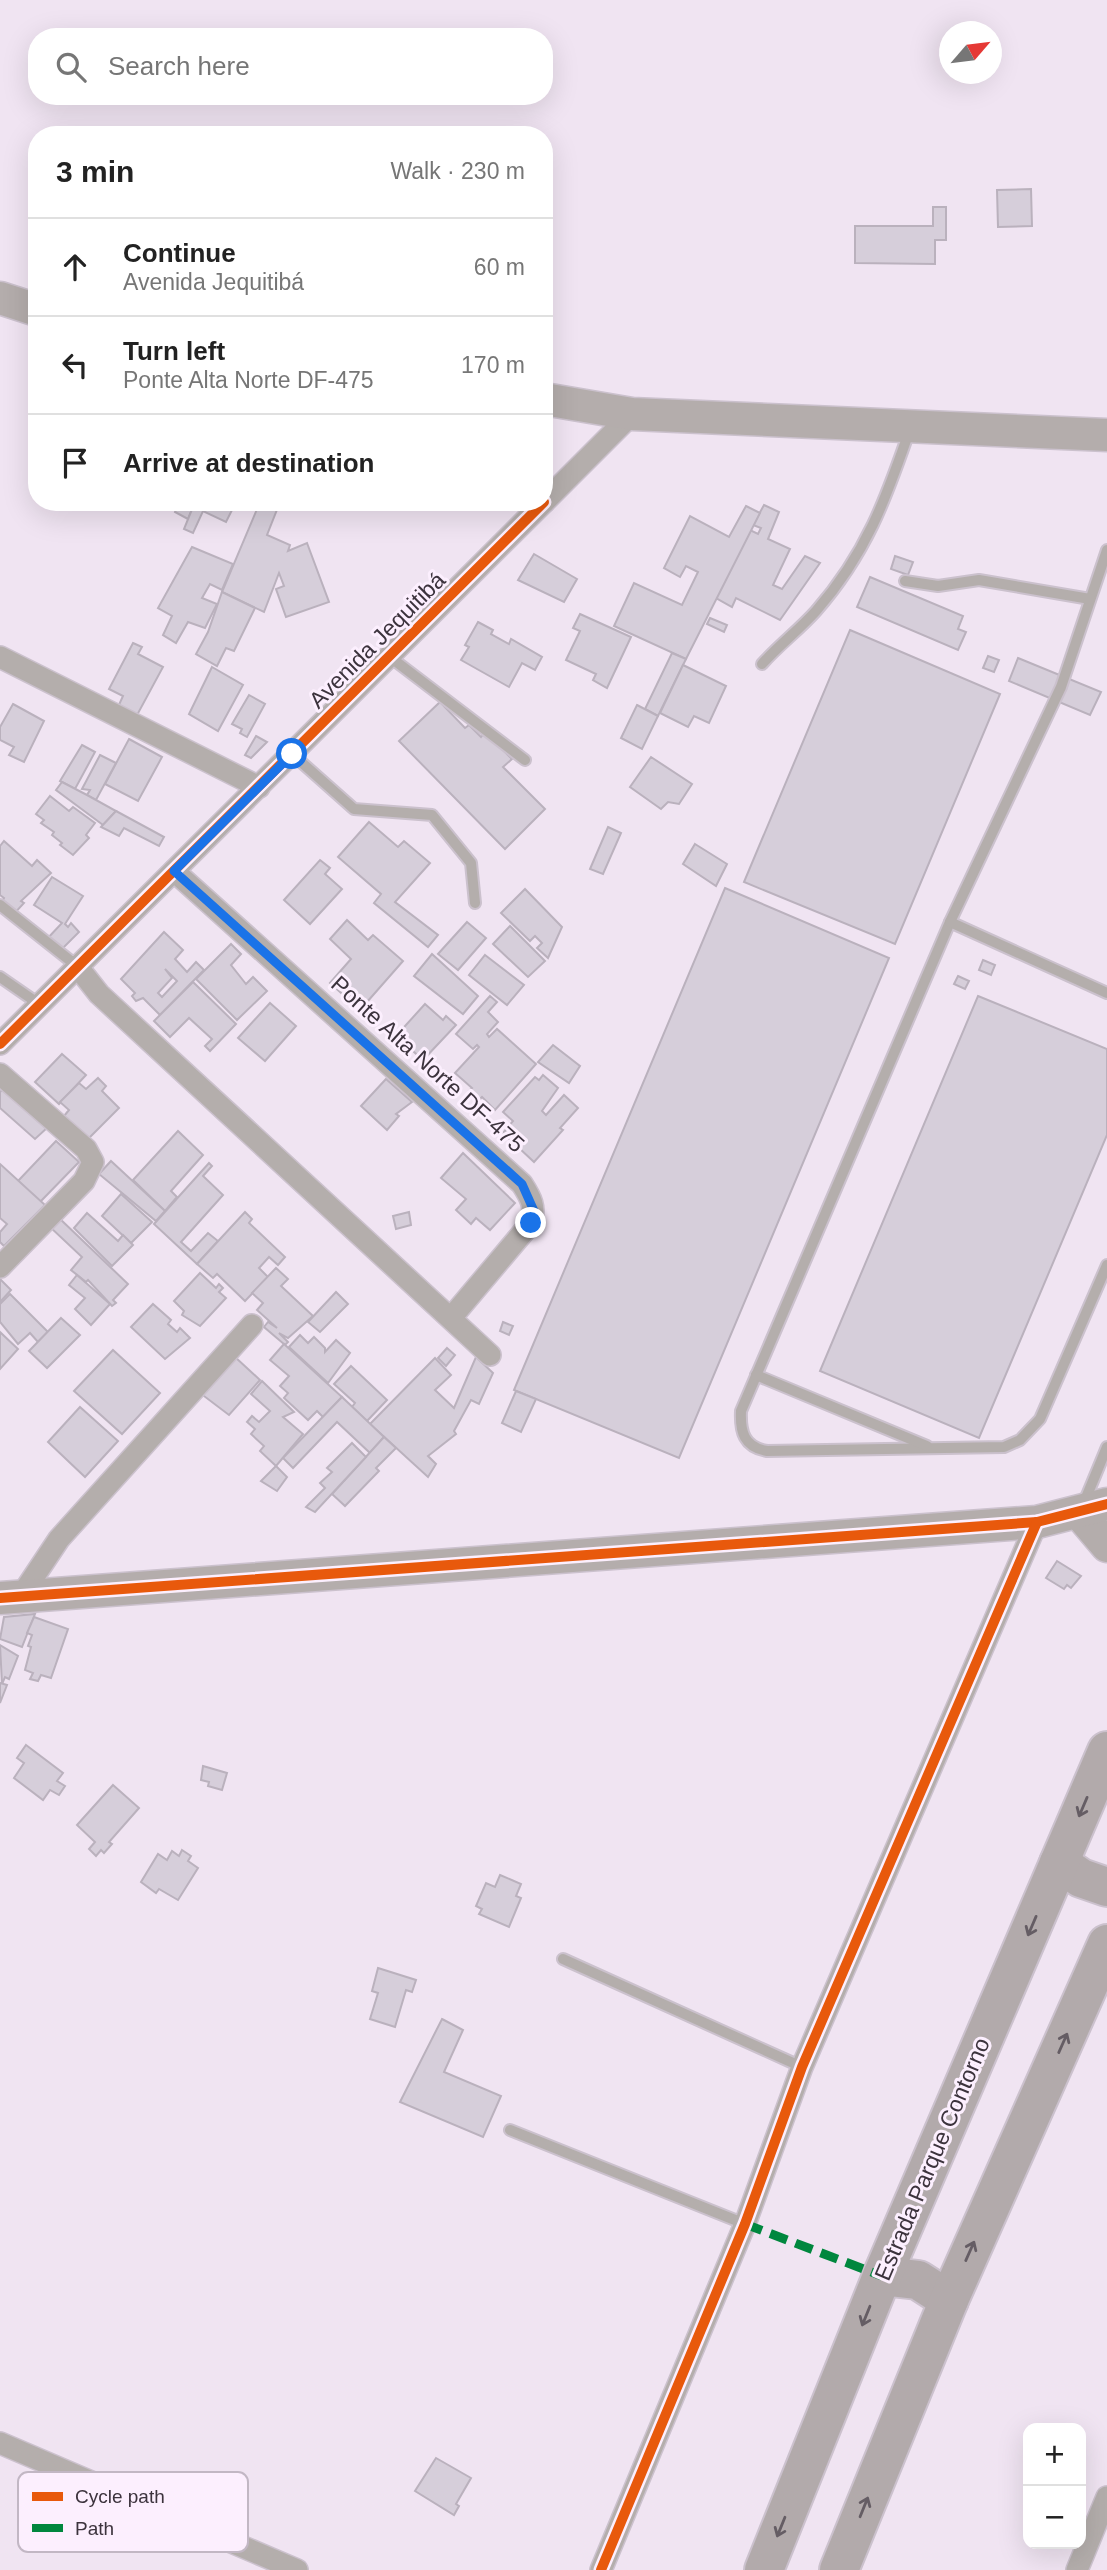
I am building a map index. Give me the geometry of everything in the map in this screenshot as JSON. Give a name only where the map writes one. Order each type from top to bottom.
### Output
[{"type":"highway","name":"Estrada Parque Contorno","points":[[764,2570],[882,2276],[1107,1751]]},
{"type":"highway","points":[[1059,1863],[1081,1878],[1107,1887]]},
{"type":"highway","points":[[839,2570],[949,2300],[1107,1944]]},
{"type":"highway","points":[[882,2276],[918,2280],[949,2300]]},
{"type":"street","points":[[0,298],[28,307]]},
{"type":"street","points":[[553,401],[632,414],[1107,435]]},
{"type":"street","name":"Avenida Jequitibá","points":[[553,493],[632,414]]},
{"type":"street","name":"Avenida Jequitibá","points":[[0,1044],[535,511]]},
{"type":"street","points":[[0,657],[259,787]]},
{"type":"street","name":"Ponte Alta Norte DF-475","points":[[174,871],[522,1184],[534,1211],[531,1223],[451,1318]]},
{"type":"street","points":[[77,966],[99,994],[490,1355]]},
{"type":"street","points":[[0,1074],[86,1149],[93,1162],[84,1181],[0,1267]]},
{"type":"street","points":[[10,1597],[252,1325]]},
{"type":"street","points":[[10,1597],[1037,1522],[1093,1509],[1107,1546]]},
{"type":"street","points":[[601,2570],[745,2224],[802,2067],[1037,1522]]},
{"type":"street","points":[[0,2443],[68,2472]]},
{"type":"street","points":[[1077,2570],[1107,2497]]},
{"type":"street","points":[[248,2549],[297,2570]]},
{"type":"lane","points":[[762,664],[815,612],[848,569],[875,526],[911,426]]},
{"type":"lane","points":[[1107,550],[1061,687],[950,922],[741,1411],[740,1428],[744,1439],[754,1448],[767,1451],[1004,1447],[1020,1440],[1033,1429],[1107,1265]]},
{"type":"lane","points":[[905,581],[938,586],[979,580],[1090,599]]},
{"type":"lane","points":[[390,657],[525,760]]},
{"type":"lane","points":[[292,754],[354,809],[432,816],[471,863],[475,903]]},
{"type":"lane","points":[[0,905],[77,966]]},
{"type":"lane","points":[[950,922],[1107,993]]},
{"type":"lane","points":[[0,977],[39,1004]]},
{"type":"lane","points":[[756,1375],[933,1448]]},
{"type":"lane","points":[[1093,1509],[1107,1447]]},
{"type":"lane","points":[[563,1959],[802,2067]]},
{"type":"lane","points":[[510,2130],[745,2224]]},
{"type":"building","points":[[1031,189],[1032,226],[998,227],[997,190]]},
{"type":"building","points":[[933,207],[946,207],[946,240],[935,240],[935,264],[855,263],[855,226],[933,226]]},
{"type":"building","points":[[764,505],[779,512],[768,539],[790,549],[773,585],[782,589],[805,556],[820,563],[780,620],[736,598],[732,607],[716,598],[750,530],[758,534],[761,528],[753,525]]},
{"type":"building","points":[[746,506],[760,513],[686,659],[614,626],[634,583],[682,605],[698,572],[686,566],[680,577],[664,568],[690,516],[729,537]]},
{"type":"building","points":[[175,511],[191,511],[188,519]]},
{"type":"building","points":[[191,511],[203,511],[193,533],[184,529]]},
{"type":"building","points":[[203,511],[232,511],[226,522]]},
{"type":"building","points":[[256,511],[276,511],[267,535],[290,545],[288,551],[307,543],[329,602],[286,617],[276,589],[284,586],[279,573],[264,612],[222,592]]},
{"type":"building","points":[[192,547],[233,564],[222,590],[210,584],[202,598],[217,604],[205,628],[188,622],[176,643],[163,635],[172,616],[158,608]]},
{"type":"building","points":[[534,554],[577,579],[564,602],[518,580]]},
{"type":"building","points":[[895,556],[913,562],[908,575],[891,569]]},
{"type":"building","points":[[870,577],[963,616],[958,629],[966,632],[958,650],[857,607]]},
{"type":"building","points":[[222,592],[255,608],[234,651],[226,648],[217,666],[196,654],[208,632]]},
{"type":"building","points":[[580,614],[631,637],[607,688],[593,680],[596,674],[566,660],[580,631],[573,628]]},
{"type":"building","points":[[710,618],[727,625],[724,632],[707,624]]},
{"type":"building","points":[[478,622],[493,630],[491,634],[509,644],[511,639],[542,657],[535,670],[522,663],[509,687],[461,660],[469,647],[465,645]]},
{"type":"building","points":[[850,630],[1000,694],[895,944],[744,882]]},
{"type":"building","points":[[133,643],[142,647],[138,654],[163,667],[136,717],[118,707],[123,696],[109,689]]},
{"type":"building","points":[[672,653],[686,659],[658,716],[645,709]]},
{"type":"building","points":[[988,656],[999,660],[994,672],[983,668]]},
{"type":"building","points":[[1018,658],[1101,692],[1090,715],[1009,681]]},
{"type":"building","points":[[683,665],[726,686],[709,723],[694,716],[688,727],[660,713]]},
{"type":"building","points":[[212,667],[243,685],[218,731],[189,714]]},
{"type":"building","points":[[249,695],[265,704],[247,737],[240,733],[242,729],[232,724]]},
{"type":"building","points":[[440,702],[465,728],[469,725],[481,737],[485,732],[512,759],[503,767],[545,809],[505,849],[399,741]]},
{"type":"building","points":[[13,704],[44,721],[24,762],[9,755],[14,747],[0,740],[0,727]]},
{"type":"building","points":[[637,705],[658,716],[642,749],[621,738]]},
{"type":"building","points":[[256,736],[267,742],[251,758],[245,755]]},
{"type":"building","points":[[129,739],[162,757],[138,801],[105,784]]},
{"type":"building","points":[[82,745],[95,752],[75,789],[60,781]]},
{"type":"building","points":[[100,755],[116,763],[96,800],[87,795],[90,790],[82,789]]},
{"type":"building","points":[[651,757],[692,784],[679,804],[668,802],[661,809],[630,787]]},
{"type":"building","points":[[62,782],[116,811],[103,825],[56,790]]},
{"type":"building","points":[[50,796],[69,811],[73,807],[95,823],[86,835],[89,838],[73,855],[60,845],[62,843],[52,835],[54,832],[41,823],[44,820],[36,814]]},
{"type":"building","points":[[116,811],[164,837],[159,846],[124,828],[119,836],[101,827]]},
{"type":"building","points":[[369,822],[398,847],[404,841],[430,863],[395,902],[438,935],[428,947],[374,903],[381,894],[338,857]]},
{"type":"building","points":[[608,827],[621,833],[603,874],[590,869]]},
{"type":"building","points":[[4,841],[32,866],[37,860],[51,873],[21,901],[24,903],[13,915],[0,905],[4,898],[0,895],[0,846]]},
{"type":"building","points":[[695,844],[727,864],[716,886],[683,864]]},
{"type":"building","points":[[320,860],[330,868],[325,874],[342,889],[310,924],[284,900]]},
{"type":"building","points":[[52,877],[83,896],[65,924],[68,927],[71,923],[79,932],[61,950],[47,939],[62,923],[34,905]]},
{"type":"building","points":[[725,888],[889,958],[679,1458],[514,1390]]},
{"type":"building","points":[[525,889],[562,927],[548,958],[537,948],[542,943],[535,936],[530,941],[501,913]]},
{"type":"building","points":[[347,920],[368,940],[373,935],[403,961],[360,1010],[330,983],[351,959],[330,939]]},
{"type":"building","points":[[467,922],[486,938],[458,970],[438,954]]},
{"type":"building","points":[[510,926],[545,961],[528,977],[493,944]]},
{"type":"building","points":[[164,932],[183,950],[175,959],[187,972],[196,962],[204,970],[160,1015],[143,998],[136,1001],[132,996],[135,993],[121,979]],"holes":[[[165,969],[177,981],[162,997],[158,993],[172,978]]]},
{"type":"building","points":[[231,944],[241,954],[231,965],[246,984],[253,977],[267,991],[237,1020],[196,979]]},
{"type":"building","points":[[432,954],[478,996],[463,1014],[414,976]]},
{"type":"building","points":[[485,955],[524,985],[507,1005],[469,975]]},
{"type":"building","points":[[983,960],[995,965],[991,975],[979,970]]},
{"type":"building","points":[[958,976],[969,981],[965,989],[954,984]]},
{"type":"building","points":[[193,982],[236,1024],[210,1051],[205,1046],[212,1039],[189,1018],[170,1037],[154,1021]]},
{"type":"building","points":[[490,996],[497,1002],[488,1012],[498,1022],[487,1034],[489,1037],[497,1029],[536,1064],[495,1110],[482,1097],[478,1101],[469,1091],[472,1088],[455,1073],[479,1047],[477,1045],[473,1049],[456,1034]]},
{"type":"building","points":[[978,996],[1107,1049],[1107,1135],[979,1438],[820,1371]]},
{"type":"building","points":[[270,1003],[296,1026],[265,1061],[238,1038]]},
{"type":"building","points":[[425,1004],[443,1020],[446,1016],[456,1025],[423,1060],[396,1036]]},
{"type":"building","points":[[553,1045],[580,1066],[569,1083],[538,1062]]},
{"type":"building","points":[[62,1054],[86,1075],[59,1104],[35,1082]]},
{"type":"building","points":[[543,1075],[558,1088],[542,1111],[546,1115],[564,1095],[578,1108],[560,1128],[563,1130],[534,1162],[503,1133],[513,1121],[503,1112],[535,1077],[539,1080]]},
{"type":"building","points":[[98,1078],[106,1086],[102,1091],[119,1108],[88,1139],[64,1116],[69,1110],[60,1102],[79,1083],[86,1089]]},
{"type":"building","points":[[386,1079],[412,1102],[396,1114],[399,1116],[387,1130],[361,1106]]},
{"type":"building","points":[[5,1087],[48,1127],[35,1139],[0,1108],[0,1092]]},
{"type":"building","points":[[178,1131],[203,1155],[171,1191],[177,1197],[165,1211],[133,1180]]},
{"type":"building","points":[[56,1141],[79,1162],[40,1202],[18,1181]]},
{"type":"building","points":[[463,1153],[515,1203],[490,1230],[476,1218],[471,1224],[456,1210],[466,1199],[441,1178]]},
{"type":"building","points":[[111,1161],[165,1211],[156,1221],[99,1174]]},
{"type":"building","points":[[209,1163],[212,1166],[203,1176],[223,1195],[181,1242],[191,1251],[208,1233],[218,1241],[197,1264],[154,1224]]},
{"type":"building","points":[[0,1164],[45,1205],[4,1246],[0,1242],[0,1232],[7,1224],[0,1218]]},
{"type":"building","points":[[121,1194],[152,1222],[131,1243],[102,1216]]},
{"type":"building","points":[[245,1212],[252,1219],[249,1223],[285,1257],[278,1265],[269,1257],[259,1268],[268,1277],[245,1301],[217,1274],[213,1278],[197,1264]]},
{"type":"building","points":[[409,1212],[411,1225],[396,1229],[393,1216]]},
{"type":"building","points":[[87,1213],[118,1241],[123,1235],[133,1245],[112,1266],[74,1228]]},
{"type":"building","points":[[58,1217],[128,1284],[113,1300],[116,1303],[112,1306],[88,1280],[86,1282],[71,1270],[82,1257],[50,1227]]},
{"type":"building","points":[[276,1268],[288,1279],[281,1286],[313,1316],[288,1338],[279,1333],[288,1342],[285,1345],[264,1327],[268,1322],[277,1328],[257,1310],[263,1303],[252,1293]]},
{"type":"building","points":[[200,1273],[216,1288],[219,1284],[223,1288],[219,1292],[226,1298],[200,1326],[182,1315],[184,1311],[174,1301]]},
{"type":"building","points":[[77,1275],[110,1304],[91,1325],[75,1309],[85,1298],[69,1285]]},
{"type":"building","points":[[0,1279],[11,1290],[0,1302]]},
{"type":"building","points":[[336,1292],[348,1304],[320,1332],[308,1322]]},
{"type":"building","points":[[10,1294],[48,1332],[38,1342],[30,1333],[18,1344],[0,1322],[0,1304]]},
{"type":"building","points":[[153,1304],[171,1320],[168,1324],[177,1332],[180,1328],[190,1338],[165,1359],[131,1327]]},
{"type":"building","points":[[61,1318],[80,1335],[47,1368],[29,1351]]},
{"type":"building","points":[[503,1322],[513,1326],[509,1335],[500,1331]]},
{"type":"building","points":[[0,1332],[18,1349],[0,1369]]},
{"type":"building","points":[[300,1335],[308,1343],[314,1337],[325,1348],[325,1352],[336,1340],[350,1353],[328,1383],[289,1347]]},
{"type":"building","points":[[284,1344],[342,1397],[323,1417],[317,1411],[308,1420],[284,1398],[288,1393],[280,1386],[289,1376],[270,1360]]},
{"type":"building","points":[[447,1348],[455,1355],[446,1366],[438,1358]]},
{"type":"building","points":[[113,1350],[160,1393],[122,1434],[74,1391]]},
{"type":"building","points":[[235,1357],[260,1380],[229,1415],[200,1393]]},
{"type":"building","points":[[476,1357],[493,1373],[479,1404],[471,1400],[454,1431],[456,1434],[428,1456],[436,1464],[428,1477],[370,1424],[435,1358],[451,1375],[435,1390],[454,1408]]},
{"type":"building","points":[[351,1366],[387,1400],[367,1421],[352,1407],[355,1403],[334,1384]]},
{"type":"building","points":[[262,1381],[294,1412],[283,1417],[303,1434],[276,1466],[260,1451],[264,1446],[251,1434],[255,1429],[247,1422],[252,1416],[259,1422],[270,1411],[251,1394]]},
{"type":"building","points":[[516,1391],[536,1399],[521,1432],[502,1423]]},
{"type":"building","points":[[342,1397],[384,1437],[370,1453],[337,1422],[293,1468],[283,1458]]},
{"type":"building","points":[[80,1407],[118,1441],[85,1477],[48,1442]]},
{"type":"building","points":[[384,1437],[396,1448],[376,1468],[379,1471],[345,1506],[332,1494]]},
{"type":"building","points":[[352,1443],[366,1457],[315,1512],[306,1507],[325,1488],[320,1483],[332,1472],[327,1468]]},
{"type":"building","points":[[276,1466],[287,1477],[277,1491],[261,1481]]},
{"type":"building","points":[[1057,1561],[1081,1576],[1071,1588],[1067,1585],[1064,1589],[1046,1578]]},
{"type":"building","points":[[35,1614],[22,1647],[0,1639],[4,1617]]},
{"type":"building","points":[[34,1617],[68,1629],[51,1678],[41,1675],[38,1681],[30,1679],[33,1673],[25,1670],[32,1635],[27,1633]]},
{"type":"building","points":[[0,1645],[18,1656],[9,1679],[5,1677],[2,1684]]},
{"type":"building","points":[[0,1683],[7,1685],[0,1703]]},
{"type":"building","points":[[26,1745],[63,1773],[57,1781],[65,1786],[59,1795],[50,1790],[43,1800],[14,1778],[24,1763],[17,1758]]},
{"type":"building","points":[[203,1766],[227,1773],[222,1790],[208,1786],[209,1782],[201,1780]]},
{"type":"building","points":[[113,1785],[139,1808],[109,1842],[112,1844],[104,1853],[101,1850],[96,1856],[89,1849],[95,1842],[77,1825]]},
{"type":"building","points":[[182,1850],[191,1856],[188,1861],[198,1868],[178,1900],[159,1889],[156,1893],[141,1882],[158,1854],[167,1860],[172,1851],[179,1856]]},
{"type":"building","points":[[500,1875],[521,1884],[516,1896],[521,1898],[509,1927],[479,1914],[482,1909],[476,1906],[486,1883],[495,1887]]},
{"type":"building","points":[[378,1968],[416,1980],[412,1992],[406,1990],[395,2027],[370,2019],[378,1993],[372,1991]]},
{"type":"building","points":[[442,2019],[463,2030],[444,2072],[501,2096],[483,2137],[400,2102]]},
{"type":"building","points":[[436,2458],[471,2478],[456,2504],[459,2506],[454,2515],[415,2491]]},
{"type":"marked path","points":[[745,2224],[882,2276]]},
{"type":"cycle path","points":[[0,1044],[535,511]]},
{"type":"cycle path","points":[[0,1598],[1037,1522],[1107,1504]]},
{"type":"cycle path","points":[[601,2570],[745,2224],[802,2067],[1037,1522]]},
{"type":"route","points":[[292,754],[174,871],[522,1184],[534,1211],[531,1223]]}]
